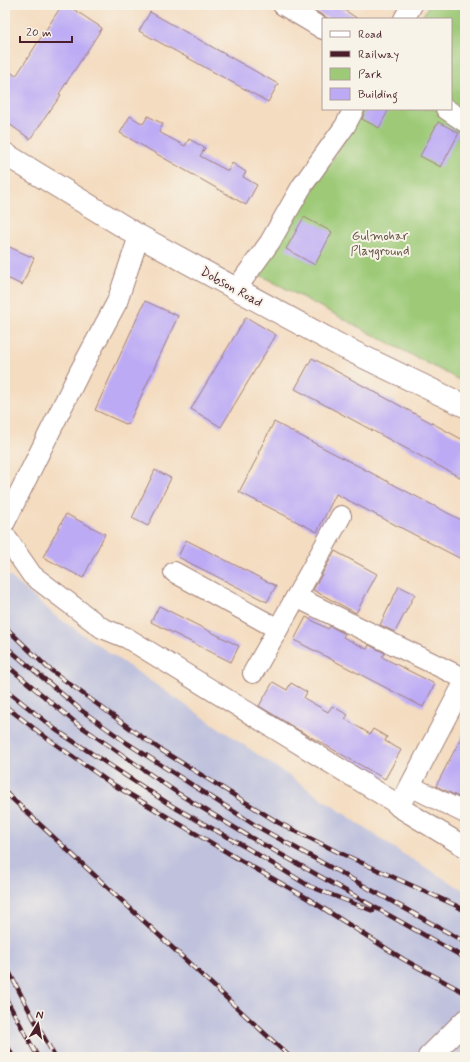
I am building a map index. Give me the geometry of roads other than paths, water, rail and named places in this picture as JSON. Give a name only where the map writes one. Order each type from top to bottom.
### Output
[{"type":"main road","name":"Dobson Road","points":[[5,154],[139,236],[341,346],[465,406]]},
{"type":"main road","points":[[429,1057],[465,1021]]},
{"type":"street","points":[[283,5],[322,28]]},
{"type":"street","points":[[405,18],[412,5]]},
{"type":"street","points":[[236,289],[270,242],[302,186],[345,126],[353,110]]},
{"type":"street","points":[[447,110],[465,122]]},
{"type":"street","points":[[5,522],[80,371],[117,302],[139,236]]},
{"type":"street","points":[[253,673],[341,516]]},
{"type":"street","points":[[5,536],[32,575],[102,628],[127,638],[394,802],[398,807],[465,847]]},
{"type":"street","points":[[174,572],[278,629]]},
{"type":"street","points":[[296,597],[465,680],[398,807]]},
{"type":"street","points":[[410,786],[465,813]]},
{"type":"railway","points":[[5,627],[48,668],[135,732],[161,750],[279,823],[465,911]]},
{"type":"railway","points":[[5,646],[81,710],[127,743],[186,781],[258,827],[465,942]]},
{"type":"railway","points":[[5,664],[76,723],[179,794],[250,837],[465,958]]},
{"type":"railway","points":[[5,689],[56,730],[172,806],[247,848],[309,886],[373,911]]},
{"type":"railway","points":[[5,706],[48,739],[109,782],[307,898],[403,959],[465,993]]},
{"type":"railway","points":[[5,792],[290,1057]]},
{"type":"railway","points":[[5,964],[55,1057]]},
{"type":"railway","points":[[5,997],[38,1057]]},
{"type":"railway","points":[[5,1041],[13,1057]]},
{"type":"park label","name":"Gulmohar Playground","points":[[380,242]]}]
